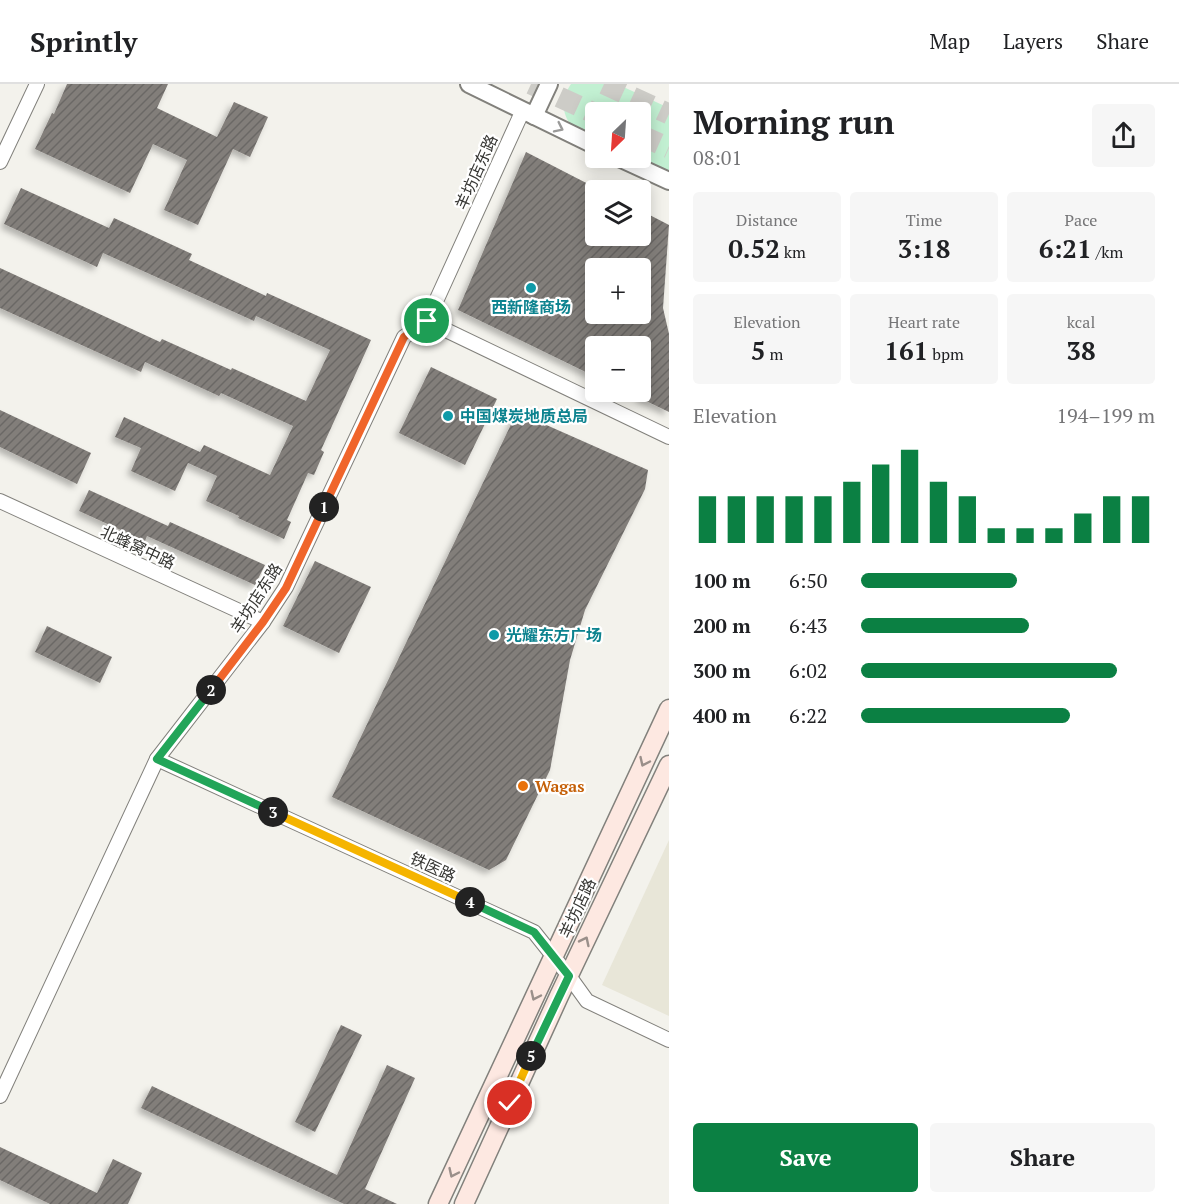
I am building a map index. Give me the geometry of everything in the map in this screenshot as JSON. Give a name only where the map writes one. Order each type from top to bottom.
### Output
[{"type":"main road","name":"羊坊店路","points":[[438,1204],[669,709]]},
{"type":"main road","name":"羊坊店路","points":[[464,1204],[669,765]]},
{"type":"street","points":[[0,162],[37,84]]},
{"type":"street","points":[[469,84],[585,141]]},
{"type":"street","points":[[528,113],[549,84]]},
{"type":"street","name":"羊坊店东路","points":[[0,1096],[157,759],[263,622],[286,588],[404,337],[427,321],[528,113]]},
{"type":"street","points":[[641,168],[669,181]]},
{"type":"street","points":[[427,321],[669,437]]},
{"type":"street","name":"北蜂窝中路","points":[[0,501],[263,622]]},
{"type":"street","name":"铁医路","points":[[157,759],[534,932],[586,1001],[669,1040]]},
{"type":"shaded area","points":[[669,840],[669,1016],[602,985]]},
{"type":"green space","points":[[571,84],[617,84],[669,108],[669,172],[651,164],[651,102],[585,102],[585,135],[574,128],[567,118],[564,101]]},
{"type":"building","points":[[67,84],[168,84],[157,108],[217,137],[234,102],[268,117],[250,157],[233,149],[198,225],[164,210],[187,160],[153,144],[130,193],[35,149]]},
{"type":"building","name":"西新隆商场","points":[[526,152],[585,182],[585,246],[651,246],[651,216],[669,225],[663,308],[669,334],[669,412],[648,402],[651,402],[651,336],[585,336],[585,372],[458,310]]},
{"type":"building","points":[[21,188],[109,228],[114,218],[192,254],[189,260],[266,296],[267,293],[371,340],[321,450],[324,452],[314,475],[308,473],[287,520],[291,522],[284,539],[206,501],[217,476],[188,463],[175,491],[131,471],[141,448],[115,437],[124,417],[200,452],[204,445],[270,475],[293,426],[221,393],[219,396],[145,362],[141,372],[0,308],[0,268],[160,342],[162,339],[306,401],[330,350],[256,316],[254,321],[103,253],[97,267],[4,224]]},
{"type":"building","name":"中国煤炭地质总局","points":[[431,367],[497,399],[465,465],[399,433]]},
{"type":"building","points":[[0,410],[91,453],[77,484],[0,447]]},
{"type":"building","name":"光耀东方广场","points":[[517,412],[648,470],[645,489],[585,610],[570,660],[550,770],[506,860],[489,870],[332,797]]},
{"type":"building","points":[[89,490],[168,526],[170,522],[265,565],[255,585],[147,536],[145,541],[79,511]]},
{"type":"building","points":[[315,561],[371,587],[339,653],[283,626]]},
{"type":"building","points":[[47,626],[112,657],[100,683],[35,652]]},
{"type":"building","points":[[341,1025],[362,1035],[315,1132],[295,1122]]},
{"type":"building","points":[[387,1065],[415,1078],[365,1189],[397,1204],[344,1204],[141,1108],[152,1086],[337,1175]]},
{"type":"building","points":[[0,1147],[97,1193],[113,1159],[142,1173],[128,1204],[50,1204],[0,1180]]},
{"type":"tunnel","points":[[531,84],[585,109]]},
{"type":"tunnel","points":[[604,84],[669,114]]},
{"type":"tunnel","points":[[651,140],[669,148]]},
{"type":"place","name":"西新隆商场","points":[[531,288]]},
{"type":"place","name":"中国煤炭地质总局","points":[[448,416]]},
{"type":"place","name":"光耀东方广场","points":[[494,635]]},
{"type":"place","name":"Wagas","points":[[523,786]]},
{"type":"route","points":[[427,321],[404,337],[286,588],[263,622],[157,759],[534,932],[569,976],[510,1103]]}]
